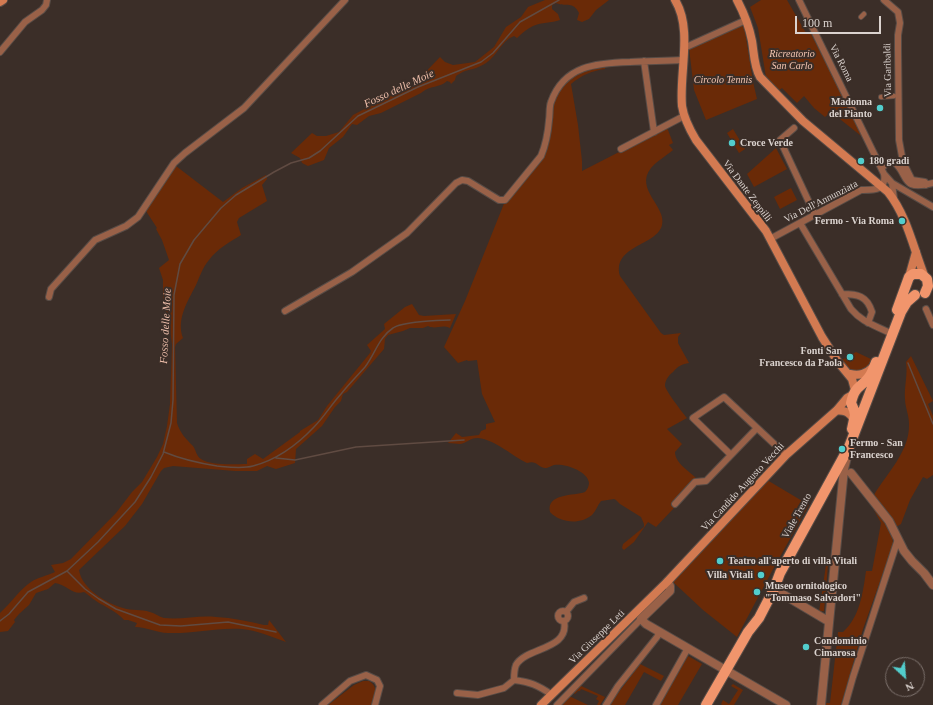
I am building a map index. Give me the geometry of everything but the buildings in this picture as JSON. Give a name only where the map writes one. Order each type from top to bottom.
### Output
[{"type":"main road","name":"Via Dante Zeppilli","points":[[675,0],[682,16],[684,32],[682,100],[684,116],[690,130],[761,225],[833,356],[852,379],[857,389]]},
{"type":"main road","points":[[737,0],[746,20],[752,40],[757,70],[762,81],[804,121],[882,186],[894,200],[928,278],[928,286],[924,293],[909,291],[908,281],[916,251]]},
{"type":"main road","points":[[908,281],[917,274],[928,278]]},
{"type":"main road","name":"Viale Trento","points":[[706,705],[748,632],[753,615],[843,473],[846,447],[854,417],[851,403],[857,389],[870,376],[908,281]]},
{"type":"main road","name":"Viale Trento","points":[[854,417],[865,408],[901,312],[907,302],[924,293]]},
{"type":"main road","points":[[850,374],[861,375],[866,373],[875,364]]},
{"type":"main road","name":"Via Dante Zeppilli","points":[[843,368],[850,374],[857,389]]},
{"type":"main road","points":[[857,389],[868,387],[871,393]]},
{"type":"main road","name":"Via Candido Augusto Vecchi","points":[[667,582],[786,455],[837,410],[857,389]]},
{"type":"main road","points":[[854,417],[865,408]]},
{"type":"main road","points":[[837,410],[848,412],[854,417]]},
{"type":"main road","points":[[837,410],[854,417]]},
{"type":"main road","name":"Via Giuseppe Leti","points":[[541,705],[667,582]]},
{"type":"street","points":[[0,52],[26,22],[42,10],[46,5],[47,0]]},
{"type":"street","points":[[49,297],[51,289],[95,240],[126,226],[138,217],[174,163],[244,108],[345,0]]},
{"type":"street","name":"Via Roma","points":[[799,0],[884,174],[892,183],[933,207]]},
{"type":"street","name":"Via Garibaldi","points":[[884,0],[898,12],[900,23],[898,35],[899,140],[903,162],[912,180],[925,182],[926,185]]},
{"type":"street","points":[[684,48],[746,20]]},
{"type":"street","points":[[285,311],[352,272],[407,233],[456,183],[462,180],[468,181],[499,200],[504,200],[541,156],[548,134],[550,104],[555,93],[565,80],[580,69],[590,65],[605,63],[682,60]]},
{"type":"street","points":[[644,61],[654,132]]},
{"type":"street","points":[[881,97],[894,96]]},
{"type":"street","points":[[621,149],[684,116]]},
{"type":"street","points":[[794,128],[780,140],[814,215]]},
{"type":"street","points":[[881,167],[889,161],[893,161],[899,168],[906,181],[913,185],[926,185],[933,183]]},
{"type":"street","points":[[882,186],[885,179],[884,174]]},
{"type":"street","points":[[892,183],[894,200]]},
{"type":"street","name":"Via Dell'Annunziata","points":[[770,239],[861,190],[875,190],[882,186]]},
{"type":"street","points":[[800,223],[842,294],[857,316],[888,332]]},
{"type":"street","points":[[842,294],[855,294],[866,300],[872,312],[868,323]]},
{"type":"street","points":[[926,309],[933,325]]},
{"type":"street","points":[[731,455],[693,418],[724,397],[786,455]]},
{"type":"street","points":[[821,705],[843,473],[846,459],[853,442],[854,417]]},
{"type":"street","points":[[674,504],[695,482],[706,481],[757,428]]},
{"type":"street","points":[[843,473],[889,521],[904,551],[933,585]]},
{"type":"street","points":[[845,705],[898,539]]},
{"type":"street","points":[[557,705],[667,594],[670,588],[667,582]]},
{"type":"street","points":[[772,587],[828,621]]},
{"type":"street","points":[[514,680],[514,671],[520,660],[552,645],[558,639],[565,626],[564,621],[559,619],[558,615],[562,611],[566,612],[574,602],[584,598]]},
{"type":"street","points":[[641,619],[646,624],[786,705]]},
{"type":"street","points":[[606,705],[618,686],[660,632]]},
{"type":"street","points":[[656,705],[688,648]]},
{"type":"street","points":[[322,705],[350,681],[366,675],[377,680],[380,686],[375,705]]},
{"type":"street","points":[[457,693],[478,695],[504,688],[514,680],[538,685],[552,695]]},
{"type":"green space","points":[[545,0],[609,0],[596,10],[589,19],[582,22],[577,20],[579,13],[572,5],[556,3],[552,5],[552,9],[558,14],[560,20],[533,26],[517,38],[514,36],[510,38],[502,45],[490,60],[480,66],[459,74],[451,84],[447,81],[441,85],[424,90],[421,93],[381,113],[369,116],[357,125],[352,124],[343,137],[329,148],[324,160],[308,166],[302,163],[300,158],[291,153],[312,133],[317,136],[326,136],[339,132],[353,115],[413,85],[440,57],[445,62],[453,65],[475,62],[494,47],[506,27],[521,17],[528,7]]},
{"type":"green space","name":"Ricreatorio San Carlo","points":[[761,0],[787,0],[806,33],[810,32],[865,139],[831,112],[825,117],[814,108],[804,96],[797,103],[782,88],[778,91],[766,77],[758,28],[750,7]]},
{"type":"green space","name":"Circolo Tennis","points":[[744,25],[757,99],[706,120],[694,90],[689,48]]},
{"type":"green space","points":[[605,64],[605,69],[587,74],[571,84],[578,125],[582,171],[666,128],[673,143],[669,145],[673,150],[653,165],[647,176],[646,183],[648,191],[660,211],[662,225],[658,232],[652,237],[628,252],[622,258],[619,266],[620,276],[661,333],[664,335],[681,333],[678,337],[678,343],[689,363],[677,368],[668,378],[665,386],[671,397],[687,418],[667,429],[682,444],[675,452],[677,460],[696,478],[691,481],[677,497],[671,505],[674,508],[656,527],[648,522],[634,542],[624,550],[622,548],[623,544],[644,527],[644,524],[641,517],[616,500],[601,501],[592,515],[582,520],[570,521],[559,519],[550,512],[552,501],[556,498],[586,491],[589,483],[585,475],[564,465],[554,465],[545,468],[533,462],[527,463],[485,439],[475,438],[460,444],[448,443],[456,433],[462,437],[479,435],[481,431],[486,429],[486,424],[495,422],[482,394],[477,360],[467,360],[458,363],[444,347],[465,301],[505,201],[542,156],[551,104],[562,86],[581,70]]},
{"type":"green space","points":[[733,129],[745,149],[739,153],[727,133]]},
{"type":"green space","points":[[776,148],[787,169],[754,187],[747,174]]},
{"type":"green space","points":[[176,166],[223,202],[242,188],[266,175],[267,179],[262,185],[267,201],[239,218],[237,222],[241,235],[212,256],[202,272],[182,317],[181,331],[183,338],[176,344],[175,347],[177,423],[182,433],[193,446],[201,459],[217,464],[247,464],[247,459],[255,454],[263,459],[300,431],[318,420],[327,406],[370,353],[371,351],[367,345],[385,329],[384,324],[405,307],[412,304],[419,315],[424,316],[456,314],[450,328],[428,326],[423,328],[410,328],[388,335],[385,339],[384,349],[347,392],[343,394],[341,401],[322,426],[296,449],[295,463],[276,469],[267,466],[257,471],[235,471],[173,466],[164,468],[142,504],[125,526],[79,570],[81,577],[90,589],[102,599],[116,606],[126,609],[147,611],[164,618],[210,617],[234,619],[264,625],[268,625],[269,620],[286,642],[258,632],[242,629],[168,633],[135,627],[137,623],[124,620],[117,613],[84,592],[76,592],[63,585],[55,583],[48,589],[36,593],[29,605],[14,620],[15,622],[8,631],[0,632],[0,613],[19,592],[31,582],[55,572],[51,565],[63,563],[71,559],[116,513],[132,492],[142,482],[163,444],[170,404],[172,345],[169,320],[163,303],[163,280],[159,268],[169,260],[162,240],[156,229],[157,228],[146,211],[160,187]]},
{"type":"green space","points":[[791,188],[797,200],[780,209],[774,197]]},
{"type":"green space","points":[[856,352],[873,360],[871,364],[861,372],[850,371],[840,361]]},
{"type":"green space","points":[[911,356],[933,401],[928,404],[933,416],[933,475],[927,479],[923,477],[910,500],[901,524],[896,527],[875,499],[874,495],[902,453],[906,443],[909,421],[905,394],[907,371],[906,362]]},
{"type":"green space","points":[[767,480],[809,505],[737,637],[703,610],[672,581]]},
{"type":"green space","points":[[867,497],[888,525],[893,538],[893,545],[863,629],[841,705],[826,705],[826,703],[830,703],[838,632],[843,632],[849,626],[857,612],[864,587],[866,571],[872,571],[881,523]]},
{"type":"green space","points":[[826,565],[828,565],[824,611],[819,612]]},
{"type":"green space","points":[[688,656],[702,664],[678,705],[659,705]]},
{"type":"green space","points":[[640,664],[664,676],[661,681],[644,672],[625,705],[609,705]]},
{"type":"green space","points":[[363,681],[369,681],[374,686],[375,692],[372,705],[328,705],[354,685]]},
{"type":"green space","points":[[733,684],[743,690],[734,705],[722,705],[723,700],[729,704],[738,690],[731,686]]},
{"type":"green space","points":[[579,685],[605,697],[600,705],[597,705],[599,701],[596,699],[598,696],[581,689],[575,694],[572,692]]},
{"type":"green space","points":[[569,696],[588,705],[560,705]]},
{"type":"waterway","name":"Fosso delle Moie","points":[[0,621],[9,614],[28,592],[67,571],[98,542],[135,502],[151,477],[163,454],[171,423],[173,400],[174,295],[180,264],[194,240],[221,208],[236,195],[274,172],[291,163],[309,158],[320,151],[358,116],[418,87],[481,62],[493,53],[520,22],[559,0]]},
{"type":"waterway","points":[[164,452],[196,462],[240,468],[249,467],[270,460],[294,445],[318,423],[365,367],[384,336],[393,328],[404,324],[450,320]]},
{"type":"waterway","points":[[908,363],[933,424]]},
{"type":"waterway","points":[[276,458],[295,460],[356,447],[464,440]]},
{"type":"waterway","points":[[67,571],[85,589],[116,609],[160,625],[181,626],[228,622],[276,632]]},
{"type":"place","name":"Madonna del Pianto","points":[[880,108]]},
{"type":"place","name":"Croce Verde","points":[[732,143]]},
{"type":"place","name":"180 gradi","points":[[861,161]]},
{"type":"place","name":"Fermo - Via Roma","points":[[902,221]]},
{"type":"place","name":"Fonti San Francesco da Paola","points":[[850,357]]},
{"type":"place","name":"Fermo - San Francesco","points":[[842,449]]},
{"type":"place","name":"Teatro all'aperto di villa Vitali","points":[[720,561]]},
{"type":"place","name":"Villa Vitali","points":[[761,575]]},
{"type":"place","name":"Museo ornitologico \"Tommaso Salvadori\"","points":[[757,592]]},
{"type":"place","name":"Condominio Cimarosa","points":[[806,647]]}]
